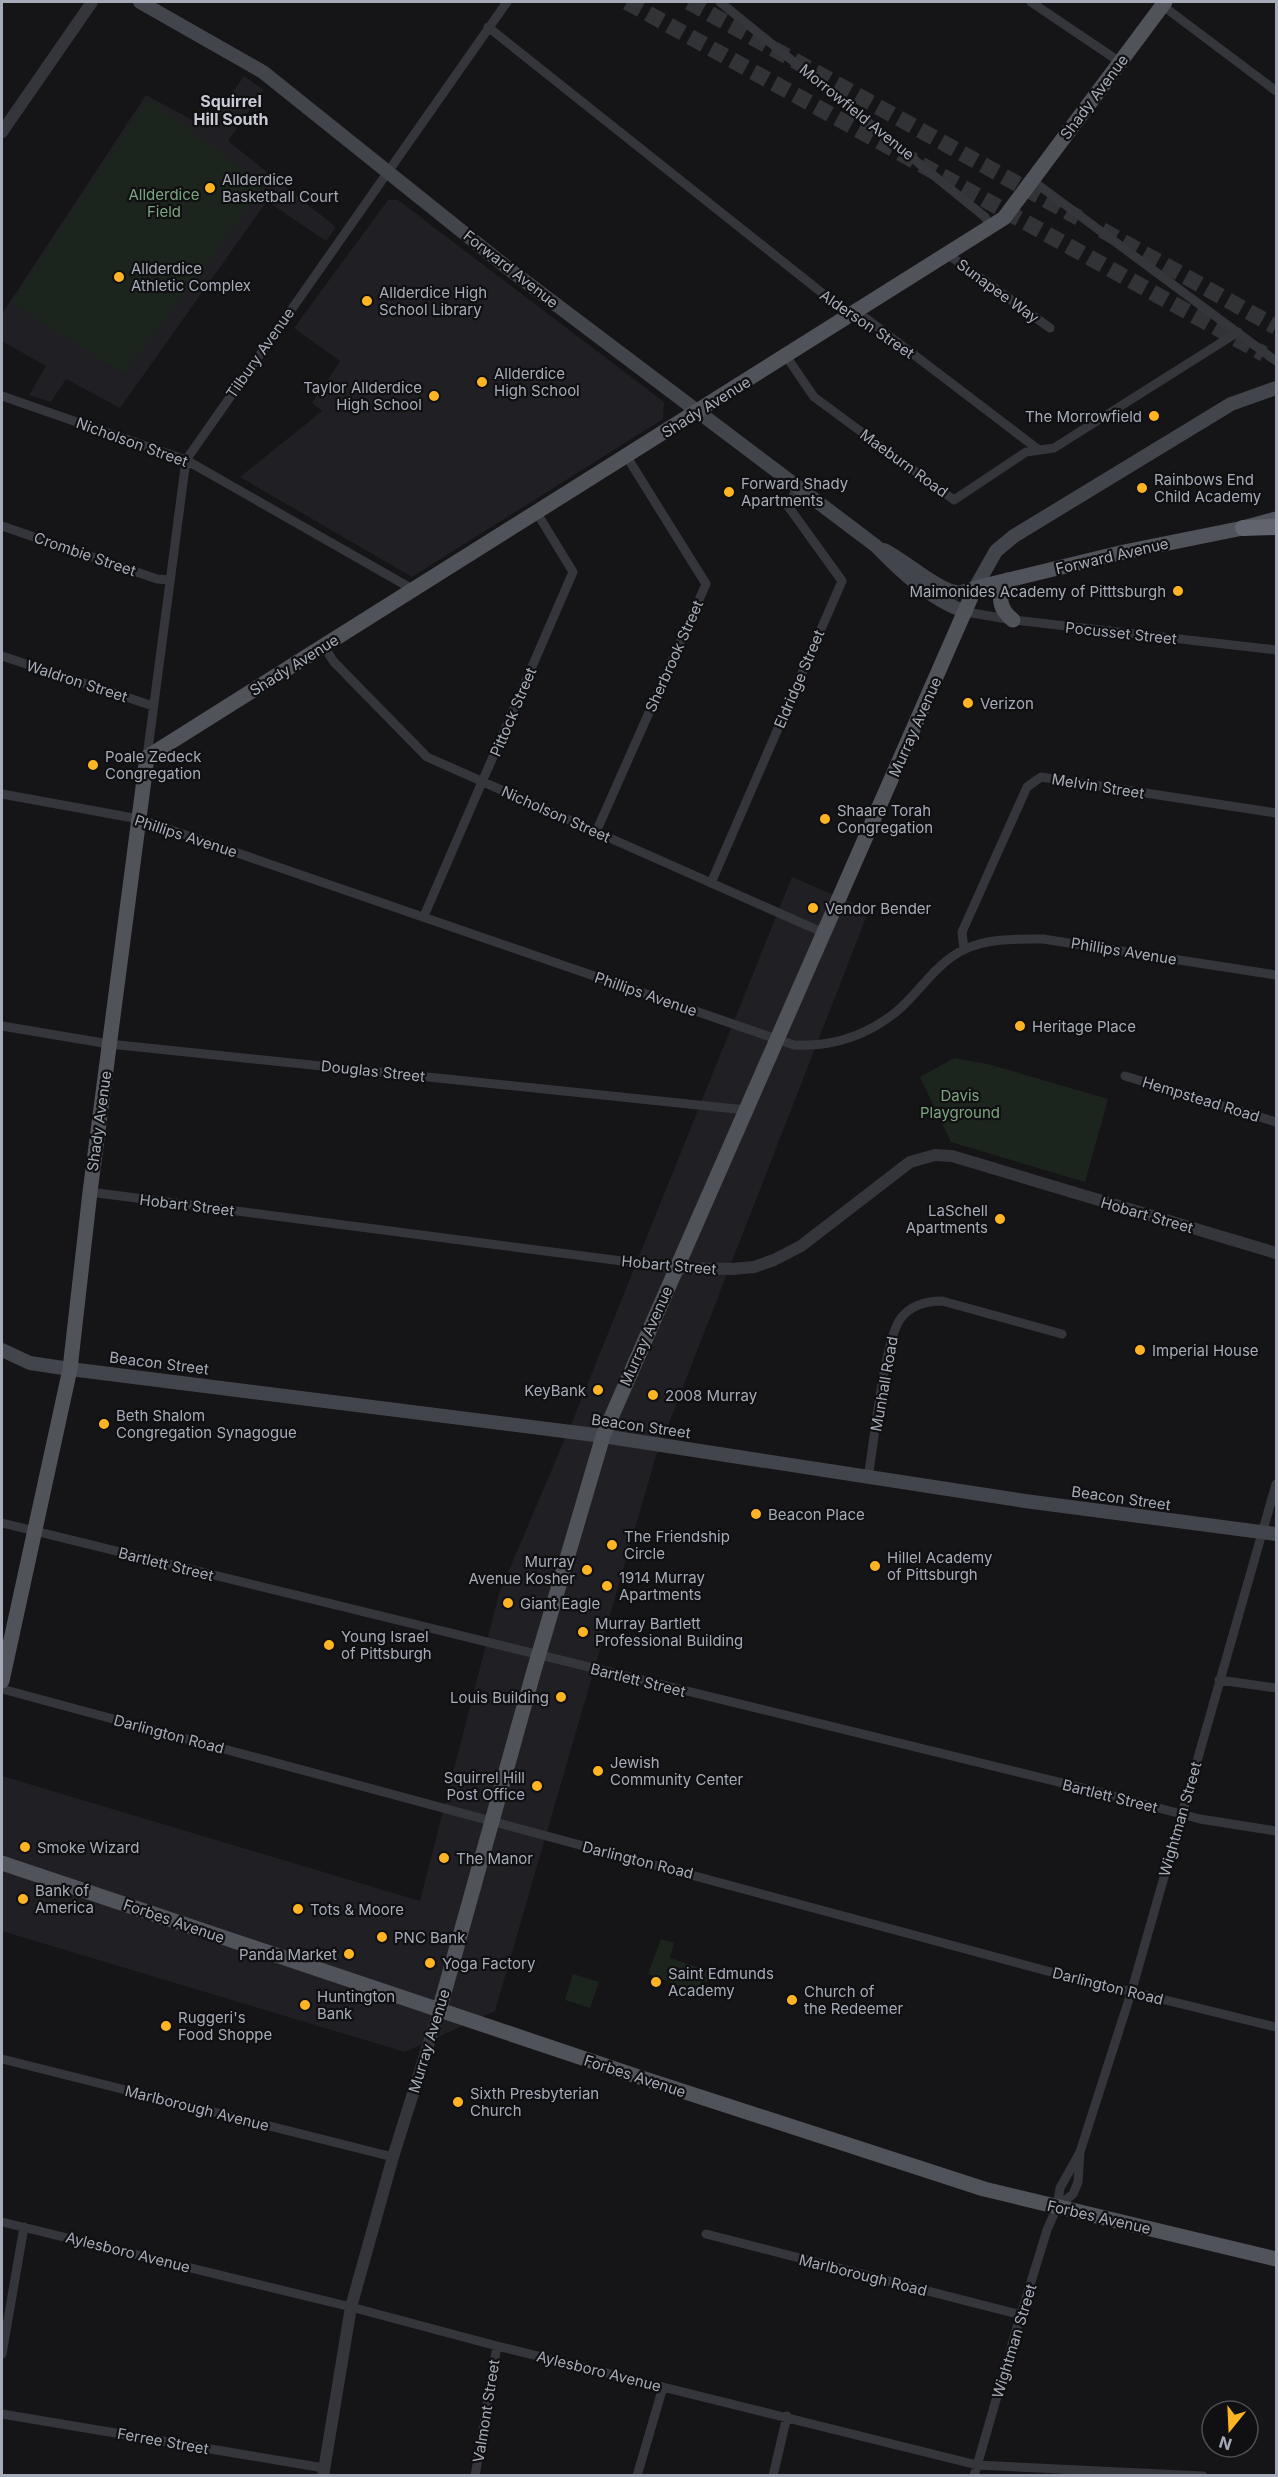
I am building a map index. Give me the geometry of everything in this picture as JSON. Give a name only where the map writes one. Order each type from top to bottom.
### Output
[{"type":"highway","points":[[1243,528],[1276,526]]},
{"type":"main road","name":"Forward Avenue","points":[[140,2],[263,72],[509,269],[876,546],[897,568],[950,606],[966,612]]},
{"type":"main road","name":"Shady Avenue","points":[[2,1681],[70,1369],[90,1192],[147,758],[1004,218],[1034,181],[1164,4]]},
{"type":"main road","name":"Murray Avenue","points":[[439,2010],[538,1656],[603,1436],[975,588],[996,551],[1014,536],[1231,404],[1276,388]]},
{"type":"main road","name":"Forward Avenue","points":[[876,546],[903,559],[947,589],[956,592],[1276,519]]},
{"type":"main road","points":[[1007,580],[1001,592],[1000,604],[1002,610],[1013,620]]},
{"type":"main road","name":"Forward Avenue","points":[[947,589],[966,612]]},
{"type":"main road","name":"Beacon Street","points":[[2,1350],[30,1363],[70,1369],[603,1436],[868,1477],[1261,1534],[1276,1534]]},
{"type":"main road","name":"Forbes Avenue","points":[[2,1863],[984,2190],[1276,2259]]},
{"type":"street","points":[[2,132],[92,2]]},
{"type":"street","name":"Tilbury Avenue","points":[[147,758],[186,460],[507,2]]},
{"type":"street","name":"Morrowfield Avenue","points":[[720,2],[926,168],[985,217],[990,226]]},
{"type":"street","points":[[1031,2],[1120,62]]},
{"type":"street","points":[[1164,4],[1276,90]]},
{"type":"street","name":"Alderson Street","points":[[488,27],[841,309],[867,319],[1039,450]]},
{"type":"street","points":[[1034,181],[1276,361]]},
{"type":"street","name":"Sunapee Way","points":[[946,254],[1050,328]]},
{"type":"street","points":[[1039,450],[1054,448],[1238,332]]},
{"type":"street","name":"Maeburn Road","points":[[786,356],[814,397],[954,500],[1026,452],[1039,450]]},
{"type":"street","name":"Nicholson Street","points":[[2,396],[186,460],[414,590]]},
{"type":"street","name":"Sherbrook Street","points":[[596,832],[706,584],[627,457]]},
{"type":"street","name":"Eldridge Street","points":[[711,883],[842,581],[788,506],[798,486]]},
{"type":"street","name":"Pittock Street","points":[[424,916],[573,572],[537,513]]},
{"type":"street","name":"Crombie Street","points":[[2,526],[157,579],[170,580]]},
{"type":"street","name":"Pocusset Street","points":[[966,612],[1013,620],[1276,650]]},
{"type":"street","name":"Nicholson Street","points":[[324,646],[334,662],[427,758],[824,933]]},
{"type":"street","name":"Waldron Street","points":[[2,656],[153,706]]},
{"type":"street","name":"Melvin Street","points":[[964,950],[962,932],[1027,787],[1034,780],[1041,777],[1276,813]]},
{"type":"street","name":"Phillips Avenue","points":[[2,794],[139,819],[794,1045],[815,1046],[860,1034],[896,1011],[943,962],[964,950],[1005,939],[1043,939],[1276,975]]},
{"type":"street","name":"Douglas Street","points":[[2,1026],[109,1044],[746,1110]]},
{"type":"street","name":"Hempstead Road","points":[[1125,1076],[1276,1122]]},
{"type":"street","name":"Hobart Street","points":[[90,1192],[676,1268],[732,1269],[754,1267],[801,1246],[910,1161],[935,1155],[952,1156],[1276,1253]]},
{"type":"street","name":"Munhall Road","points":[[868,1477],[885,1369],[894,1328],[906,1312],[928,1301],[942,1301],[1062,1334]]},
{"type":"street","name":"Wightman Street","points":[[974,2475],[1047,2230],[1057,2207],[1060,2188],[1080,2152],[1131,1993],[1276,1484]]},
{"type":"street","name":"Bartlett Street","points":[[2,1523],[1065,1784],[1181,1815],[1276,1831]]},
{"type":"street","points":[[1219,1680],[1276,1688]]},
{"type":"street","name":"Darlington Road","points":[[2,1689],[1131,1993],[1276,2027]]},
{"type":"street","name":"Murray Avenue","points":[[324,2472],[351,2307],[393,2157],[439,2010]]},
{"type":"street","name":"Marlborough Avenue","points":[[2,2059],[393,2157]]},
{"type":"street","name":"Wightman Street","points":[[1057,2207],[1073,2194],[1078,2182],[1080,2152]]},
{"type":"street","name":"Aylesboro Avenue","points":[[2,2222],[351,2307],[497,2346],[787,2416],[977,2465],[1203,2475]]},
{"type":"street","points":[[2,2354],[24,2227]]},
{"type":"street","name":"Marlborough Road","points":[[706,2234],[1021,2315]]},
{"type":"street","name":"Valmont Street","points":[[475,2475],[497,2346]]},
{"type":"street","points":[[637,2475],[663,2387]]},
{"type":"street","name":"Ferree Street","points":[[2,2414],[324,2472]]},
{"type":"street","points":[[773,2475],[787,2416]]},
{"type":"shaded area","name":"Allderdice Field","points":[[244,76],[264,90],[228,141],[336,227],[326,241],[267,201],[120,408],[66,379],[51,402],[29,395],[46,366],[2,341],[2,314],[146,95],[207,128]]},
{"type":"shaded area","name":"Allderdice High School","points":[[388,200],[398,200],[664,402],[663,419],[412,577],[240,477],[322,411],[312,403],[340,361],[294,328]]},
{"type":"shaded area","points":[[792,877],[869,910],[656,1456],[495,2011],[405,2052],[2,1931],[2,1776],[420,1901],[499,1594],[575,1415]]},
{"type":"green space","name":"Allderdice Field","points":[[148,99],[265,186],[124,374],[12,303]]},
{"type":"green space","name":"Davis Playground","points":[[954,1058],[988,1064],[1108,1099],[1085,1182],[951,1142],[920,1077]]},
{"type":"green space","points":[[661,1939],[674,1943],[670,1958],[712,1972],[707,1982],[702,1981],[699,1993],[648,1974]]},
{"type":"green space","points":[[573,1974],[599,1982],[590,2008],[565,2000]]},
{"type":"tunnel","points":[[627,2],[1264,354]]},
{"type":"tunnel","points":[[689,2],[1079,218]]},
{"type":"tunnel","points":[[1102,230],[1276,327]]},
{"type":"place","name":"Allderdice Basketball Court","points":[[210,188]]},
{"type":"place","name":"Allderdice Athletic Complex","points":[[119,277]]},
{"type":"place","name":"Allderdice High School Library","points":[[367,301]]},
{"type":"place","name":"Allderdice High School","points":[[482,382]]},
{"type":"place","name":"Taylor Allderdice High School","points":[[434,396]]},
{"type":"place","name":"The Morrowfield","points":[[1154,416]]},
{"type":"place","name":"Rainbows End Child Academy","points":[[1142,488]]},
{"type":"place","name":"Forward Shady Apartments","points":[[729,492]]},
{"type":"place","name":"Maimonides Academy of Pitttsburgh","points":[[1178,591]]},
{"type":"place","name":"Verizon","points":[[968,703]]},
{"type":"place","name":"Poale Zedeck Congregation","points":[[93,765]]},
{"type":"place","name":"Shaare Torah Congregation","points":[[825,819]]},
{"type":"place","name":"Vendor Bender","points":[[813,908]]},
{"type":"place","name":"Heritage Place","points":[[1020,1026]]},
{"type":"place","name":"LaSchell Apartments","points":[[1000,1219]]},
{"type":"place","name":"Imperial House","points":[[1140,1350]]},
{"type":"place","name":"KeyBank","points":[[598,1390]]},
{"type":"place","name":"2008 Murray","points":[[653,1395]]},
{"type":"place","name":"Beth Shalom Congregation Synagogue","points":[[104,1424]]},
{"type":"place","name":"Beacon Place","points":[[756,1514]]},
{"type":"place","name":"The Friendship Circle","points":[[612,1545]]},
{"type":"place","name":"Hillel Academy of Pittsburgh","points":[[875,1566]]},
{"type":"place","name":"Murray Avenue Kosher","points":[[587,1570]]},
{"type":"place","name":"1914 Murray Apartments","points":[[607,1586]]},
{"type":"place","name":"Giant Eagle","points":[[508,1603]]},
{"type":"place","name":"Murray Bartlett Professional Building","points":[[583,1632]]},
{"type":"place","name":"Young Israel of Pittsburgh","points":[[329,1645]]},
{"type":"place","name":"Louis Building","points":[[561,1697]]},
{"type":"place","name":"Jewish Community Center","points":[[598,1771]]},
{"type":"place","name":"Squirrel Hill Post Office","points":[[537,1786]]},
{"type":"place","name":"Smoke Wizard","points":[[25,1847]]},
{"type":"place","name":"The Manor","points":[[444,1858]]},
{"type":"place","name":"Bank of America","points":[[23,1899]]},
{"type":"place","name":"Tots & Moore","points":[[298,1909]]},
{"type":"place","name":"PNC Bank","points":[[382,1937]]},
{"type":"place","name":"Panda Market","points":[[349,1954]]},
{"type":"place","name":"Yoga Factory","points":[[430,1963]]},
{"type":"place","name":"Saint Edmunds Academy","points":[[656,1982]]},
{"type":"place","name":"Church of the Redeemer","points":[[792,2000]]},
{"type":"place","name":"Huntington Bank","points":[[305,2005]]},
{"type":"place","name":"Ruggeri's Food Shoppe","points":[[166,2026]]},
{"type":"place","name":"Sixth Presbyterian Church","points":[[458,2102]]},
{"type":"district","name":"Squirrel Hill South","points":[[231,110]]}]
